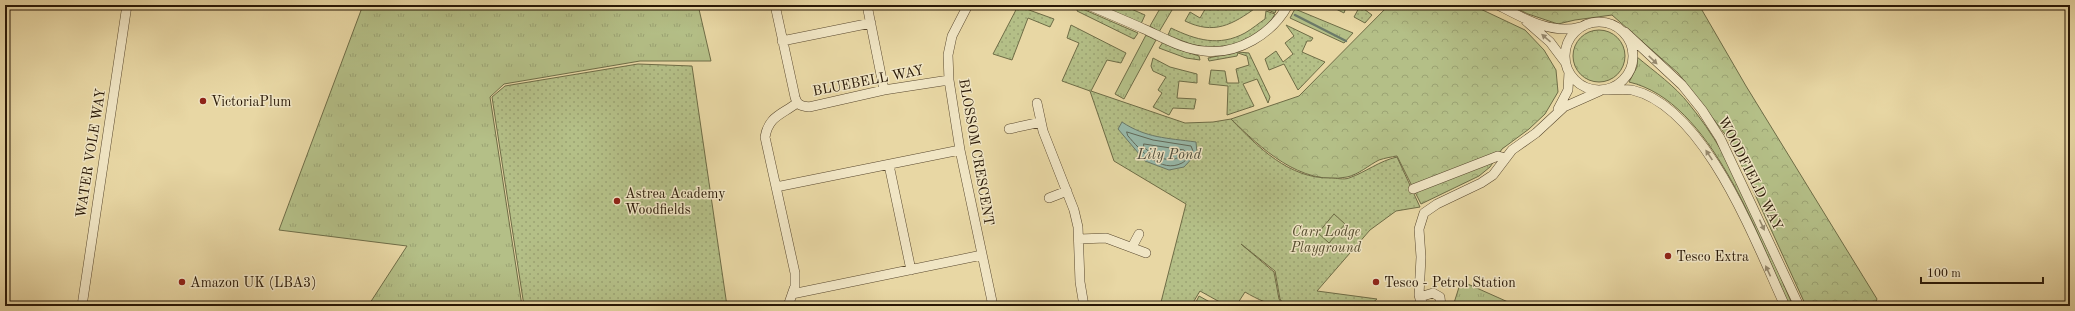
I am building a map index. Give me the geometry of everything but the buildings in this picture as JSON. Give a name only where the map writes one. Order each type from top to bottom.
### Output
[{"type":"street","name":"WATER VOLE WAY","points":[[82,306],[127,5]]},
{"type":"street","name":"BLUEBELL WAY","points":[[775,5],[797,103],[802,106],[810,106],[884,90],[948,80]]},
{"type":"street","points":[[867,5],[884,90]]},
{"type":"street","name":"BLOSSOM CRESCENT","points":[[968,5],[952,36],[948,56],[948,80],[960,150],[993,306]]},
{"type":"street","points":[[1088,5],[1181,46],[1205,52],[1223,50],[1248,44],[1263,35],[1281,18],[1288,5]]},
{"type":"street","points":[[1421,304],[1419,295],[1419,229],[1424,213],[1436,204],[1481,183],[1492,175],[1512,150],[1536,133],[1564,107],[1602,90],[1617,86],[1626,78],[1631,70],[1634,58],[1632,43],[1625,32],[1613,24],[1601,21],[1580,27],[1560,30],[1523,18],[1498,5]]},
{"type":"street","points":[[1523,18],[1550,42],[1565,62],[1569,72],[1576,82],[1589,89],[1602,90]]},
{"type":"street","points":[[782,40],[871,23]]},
{"type":"street","points":[[1565,62],[1567,43],[1580,27]]},
{"type":"street","name":"WOODFIELD WAY","points":[[1625,32],[1682,85],[1702,110],[1720,138],[1763,226],[1799,306]]},
{"type":"street","points":[[1552,119],[1568,90],[1569,72]]},
{"type":"street","name":"WOODFIELD WAY","points":[[1602,90],[1632,90],[1651,97],[1667,108],[1702,145],[1729,187],[1785,306]]},
{"type":"street","points":[[788,306],[795,286],[795,273],[765,137],[767,125],[774,117],[797,103]]},
{"type":"street","points":[[1037,103],[1041,122],[1074,210],[1080,239],[1080,282],[1084,306]]},
{"type":"street","points":[[1009,129],[1041,122]]},
{"type":"street","points":[[776,187],[960,150]]},
{"type":"street","points":[[1412,189],[1498,156],[1506,158]]},
{"type":"street","points":[[889,165],[911,270]]},
{"type":"street","points":[[1049,198],[1067,191]]},
{"type":"street","points":[[1132,247],[1139,234]]},
{"type":"street","points":[[1080,239],[1106,238],[1146,253]]},
{"type":"street","points":[[792,294],[982,256]]},
{"type":"street","points":[[1420,280],[1424,288],[1440,297],[1442,306]]},
{"type":"street","points":[[1421,304],[1426,294],[1433,293]]},
{"type":"green space","points":[[363,5],[698,5],[711,61],[640,61],[504,84],[490,97],[522,306],[368,306],[407,246],[279,230]]},
{"type":"green space","points":[[1097,5],[1122,5],[1145,15],[1141,24]]},
{"type":"green space","points":[[1162,5],[1175,5],[1159,32],[1150,26]]},
{"type":"green space","points":[[1211,5],[1227,5],[1229,8],[1243,5],[1257,7],[1239,19],[1222,26],[1205,27],[1185,21],[1190,12],[1200,18],[1207,6],[1210,8]]},
{"type":"green space","points":[[1257,5],[1278,5],[1275,13]]},
{"type":"green space","points":[[1328,5],[1347,5],[1344,13]]},
{"type":"green space","points":[[1389,5],[1472,5],[1525,30],[1544,50],[1556,70],[1558,92],[1545,114],[1529,129],[1502,149],[1490,167],[1479,176],[1421,204],[1397,156],[1379,160],[1359,172],[1347,177],[1330,178],[1313,176],[1283,162],[1268,152],[1231,119],[1299,96]]},
{"type":"green space","points":[[1510,5],[1699,5],[1746,86],[1877,299],[1874,306],[1806,306],[1731,142],[1678,73],[1612,15],[1558,24],[1528,14]]},
{"type":"green space","points":[[1018,6],[1054,19],[1050,27],[1028,18],[1012,60],[993,54]]},
{"type":"green space","points":[[1360,6],[1372,15],[1365,23],[1354,17]]},
{"type":"green space","points":[[1078,7],[1138,33],[1134,39],[1077,11]]},
{"type":"green space","points":[[1295,9],[1353,33],[1344,43],[1290,18]]},
{"type":"green space","points":[[1266,11],[1275,14],[1262,30],[1244,41],[1234,44],[1204,47],[1190,44],[1168,35],[1171,28],[1199,39],[1217,41],[1226,40],[1245,33],[1253,28],[1265,19]]},
{"type":"green space","name":"Carr Lodge Playground","points":[[1071,25],[1126,53],[1121,63],[1107,60],[1091,91],[1185,123],[1213,122],[1231,119],[1263,150],[1275,159],[1301,173],[1316,177],[1347,179],[1384,161],[1397,157],[1420,207],[1396,211],[1370,230],[1317,291],[1377,299],[1369,306],[1285,306],[1280,299],[1275,271],[1241,244],[1274,272],[1279,299],[1284,306],[1259,300],[1245,292],[1236,306],[1227,306],[1200,291],[1191,306],[1160,306],[1186,204],[1114,161],[1090,91],[1062,81],[1079,43],[1067,38]]},
{"type":"green space","points":[[1286,25],[1313,38],[1311,41],[1307,41],[1302,52],[1325,62],[1298,90],[1284,64],[1269,70],[1265,59],[1276,51],[1283,62],[1293,54],[1285,43],[1294,36]]},
{"type":"green space","points":[[1594,30],[1604,30],[1618,37],[1625,51],[1625,61],[1618,75],[1604,82],[1594,82],[1584,78],[1577,71],[1573,61],[1573,51],[1577,41],[1584,34]]},
{"type":"green space","points":[[1146,35],[1156,40],[1124,99],[1115,94]]},
{"type":"green space","points":[[1163,42],[1174,48],[1199,56],[1200,60],[1186,58],[1159,48]]},
{"type":"green space","points":[[1238,52],[1249,53],[1270,97],[1268,103],[1257,79],[1243,84],[1254,106],[1227,115],[1228,86],[1209,84],[1211,70],[1225,71],[1227,83],[1239,83],[1236,69],[1249,65],[1247,56],[1238,53],[1237,56],[1209,61],[1208,58]]},
{"type":"green space","points":[[1637,57],[1678,91],[1706,127],[1721,150],[1760,227],[1793,306],[1789,306],[1746,209],[1728,175],[1707,143],[1684,115],[1658,94],[1629,82],[1637,67]]},
{"type":"green space","points":[[1153,58],[1170,67],[1197,74],[1197,83],[1179,81],[1177,98],[1196,99],[1194,109],[1173,108],[1169,115],[1153,107],[1162,93],[1158,90],[1166,77],[1153,71],[1151,66]]},
{"type":"green space","name":"Astrea Academy Woodfields","points":[[638,64],[692,66],[727,306],[524,306],[492,97],[505,86]]},
{"type":"green space","name":"Carr Lodge Playground","points":[[1334,214],[1345,224],[1329,243],[1318,233]]},
{"type":"green space","points":[[1461,281],[1517,306],[1453,306]]},
{"type":"green space","points":[[1199,296],[1217,306],[1194,306]]},
{"type":"water","name":"Lily Pond","points":[[1122,122],[1148,134],[1196,142],[1197,153],[1184,167],[1169,170],[1145,161],[1118,129]]},
{"type":"waterway","points":[[1295,15],[1346,41]]},
{"type":"place","name":"VictoriaPlum","points":[[203,101]]},
{"type":"place","name":"Astrea Academy Woodfields","points":[[617,201]]},
{"type":"place","name":"Tesco Extra","points":[[1668,256]]},
{"type":"place","name":"Amazon UK (LBA3)","points":[[182,282]]},
{"type":"place","name":"Tesco - Petrol Station","points":[[1376,282]]}]
